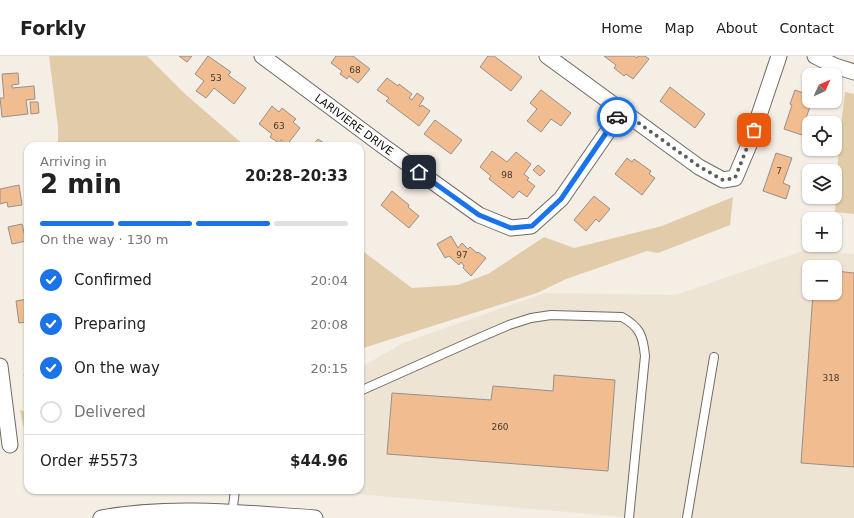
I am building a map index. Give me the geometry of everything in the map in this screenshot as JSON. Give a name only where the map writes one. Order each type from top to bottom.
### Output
[{"type":"street","name":"LARIVIERE DRIVE","points":[[262,56],[479,215],[511,228],[532,226],[561,199],[622,111]]},
{"type":"street","points":[[547,56],[700,167],[723,180],[735,178],[779,56]]},
{"type":"street","points":[[815,56],[836,66],[854,72]]},
{"type":"street","points":[[0,366],[10,445]]},
{"type":"street","points":[[101,518],[136,513],[169,511],[232,516],[315,518]]},
{"type":"lane","points":[[364,389],[509,325],[531,318],[550,315],[622,317],[631,322],[639,332],[644,341],[645,356],[629,518]]},
{"type":"lane","points":[[687,518],[714,357]]},
{"type":"lane","points":[[232,516],[235,494]]},
{"type":"shaded area","points":[[49,56],[147,56],[184,93],[240,142],[58,142],[58,127]]},
{"type":"shaded area","points":[[845,92],[854,94],[854,214],[835,212],[835,204],[842,204],[842,164],[838,164],[838,156],[842,156],[842,118]]},
{"type":"shaded area","points":[[733,197],[730,225],[658,253],[647,251],[566,279],[537,293],[364,348],[364,252],[412,288],[458,285],[488,274],[544,237],[574,248],[662,226]]},
{"type":"shaded area","points":[[802,251],[854,254],[854,518],[638,518],[356,494],[364,494],[364,366],[403,343],[545,293],[675,295]]},
{"type":"shaded area","points":[[20,410],[24,411],[24,429]]},
{"type":"building","points":[[179,56],[192,56],[187,62]]},
{"type":"building","points":[[208,56],[231,72],[228,75],[246,88],[234,104],[214,88],[206,98],[196,91],[204,81],[195,74]]},
{"type":"building","points":[[336,56],[353,56],[370,69],[358,83],[349,76],[347,79],[340,74],[342,71],[331,63]]},
{"type":"building","points":[[488,56],[494,56],[522,77],[511,91],[480,67]]},
{"type":"building","points":[[604,56],[634,56],[637,58],[638,56],[645,56],[649,59],[633,79],[626,74],[624,76],[614,68],[616,65]]},
{"type":"building","points":[[18,73],[19,84],[12,85],[12,88],[34,86],[35,99],[26,100],[28,114],[2,117],[0,98],[4,98],[2,74]]},
{"type":"building","points":[[387,78],[398,86],[399,84],[412,94],[409,98],[412,100],[417,93],[424,98],[419,106],[420,107],[422,105],[430,111],[419,126],[386,101],[389,98],[377,90]]},
{"type":"building","points":[[670,87],[705,114],[695,128],[660,101]]},
{"type":"building","points":[[541,90],[571,113],[561,126],[551,119],[541,132],[527,121],[537,109],[530,103]]},
{"type":"building","points":[[795,90],[802,92],[802,108],[810,108],[807,116],[802,116],[802,135],[784,129],[792,105],[790,104]]},
{"type":"building","points":[[30,102],[38,102],[39,113],[31,114]]},
{"type":"building","points":[[272,106],[279,112],[282,108],[296,119],[293,122],[300,128],[289,142],[283,142],[281,140],[278,142],[270,137],[272,134],[259,124]]},
{"type":"building","points":[[435,120],[462,140],[451,154],[424,134]]},
{"type":"building","points":[[318,139],[322,142],[315,142]]},
{"type":"building","points":[[492,151],[507,162],[516,152],[531,164],[524,174],[529,178],[527,180],[535,186],[527,197],[519,191],[513,198],[489,179],[491,176],[480,167]]},
{"type":"building","points":[[776,153],[792,158],[783,183],[790,186],[786,199],[763,191]]},
{"type":"building","points":[[627,158],[632,162],[634,159],[651,171],[649,174],[655,178],[642,195],[615,174]]},
{"type":"building","points":[[538,165],[545,171],[540,176],[533,170]]},
{"type":"building","points":[[19,185],[22,205],[8,207],[7,202],[0,204],[0,189]]},
{"type":"building","points":[[392,191],[409,205],[408,207],[419,216],[409,228],[381,205]]},
{"type":"building","points":[[594,196],[610,209],[599,222],[596,219],[586,231],[574,220]]},
{"type":"building","points":[[22,224],[24,241],[12,244],[8,227]]},
{"type":"building","points":[[451,236],[458,248],[462,243],[468,249],[470,247],[486,258],[471,276],[463,268],[464,266],[461,262],[459,265],[449,256],[445,258],[437,244]]},
{"type":"building","points":[[842,272],[854,273],[854,467],[801,463],[813,300],[842,300]]},
{"type":"building","points":[[24,300],[24,322],[19,323],[16,301]]},
{"type":"building","points":[[554,375],[615,380],[608,471],[387,454],[392,393],[491,400],[493,386],[553,391]]},
{"type":"way so far","points":[[617,117],[622,111],[700,167],[723,180],[735,178],[754,130]]},
{"type":"route","points":[[419,172],[479,215],[511,228],[532,226],[561,199],[617,117]]}]
